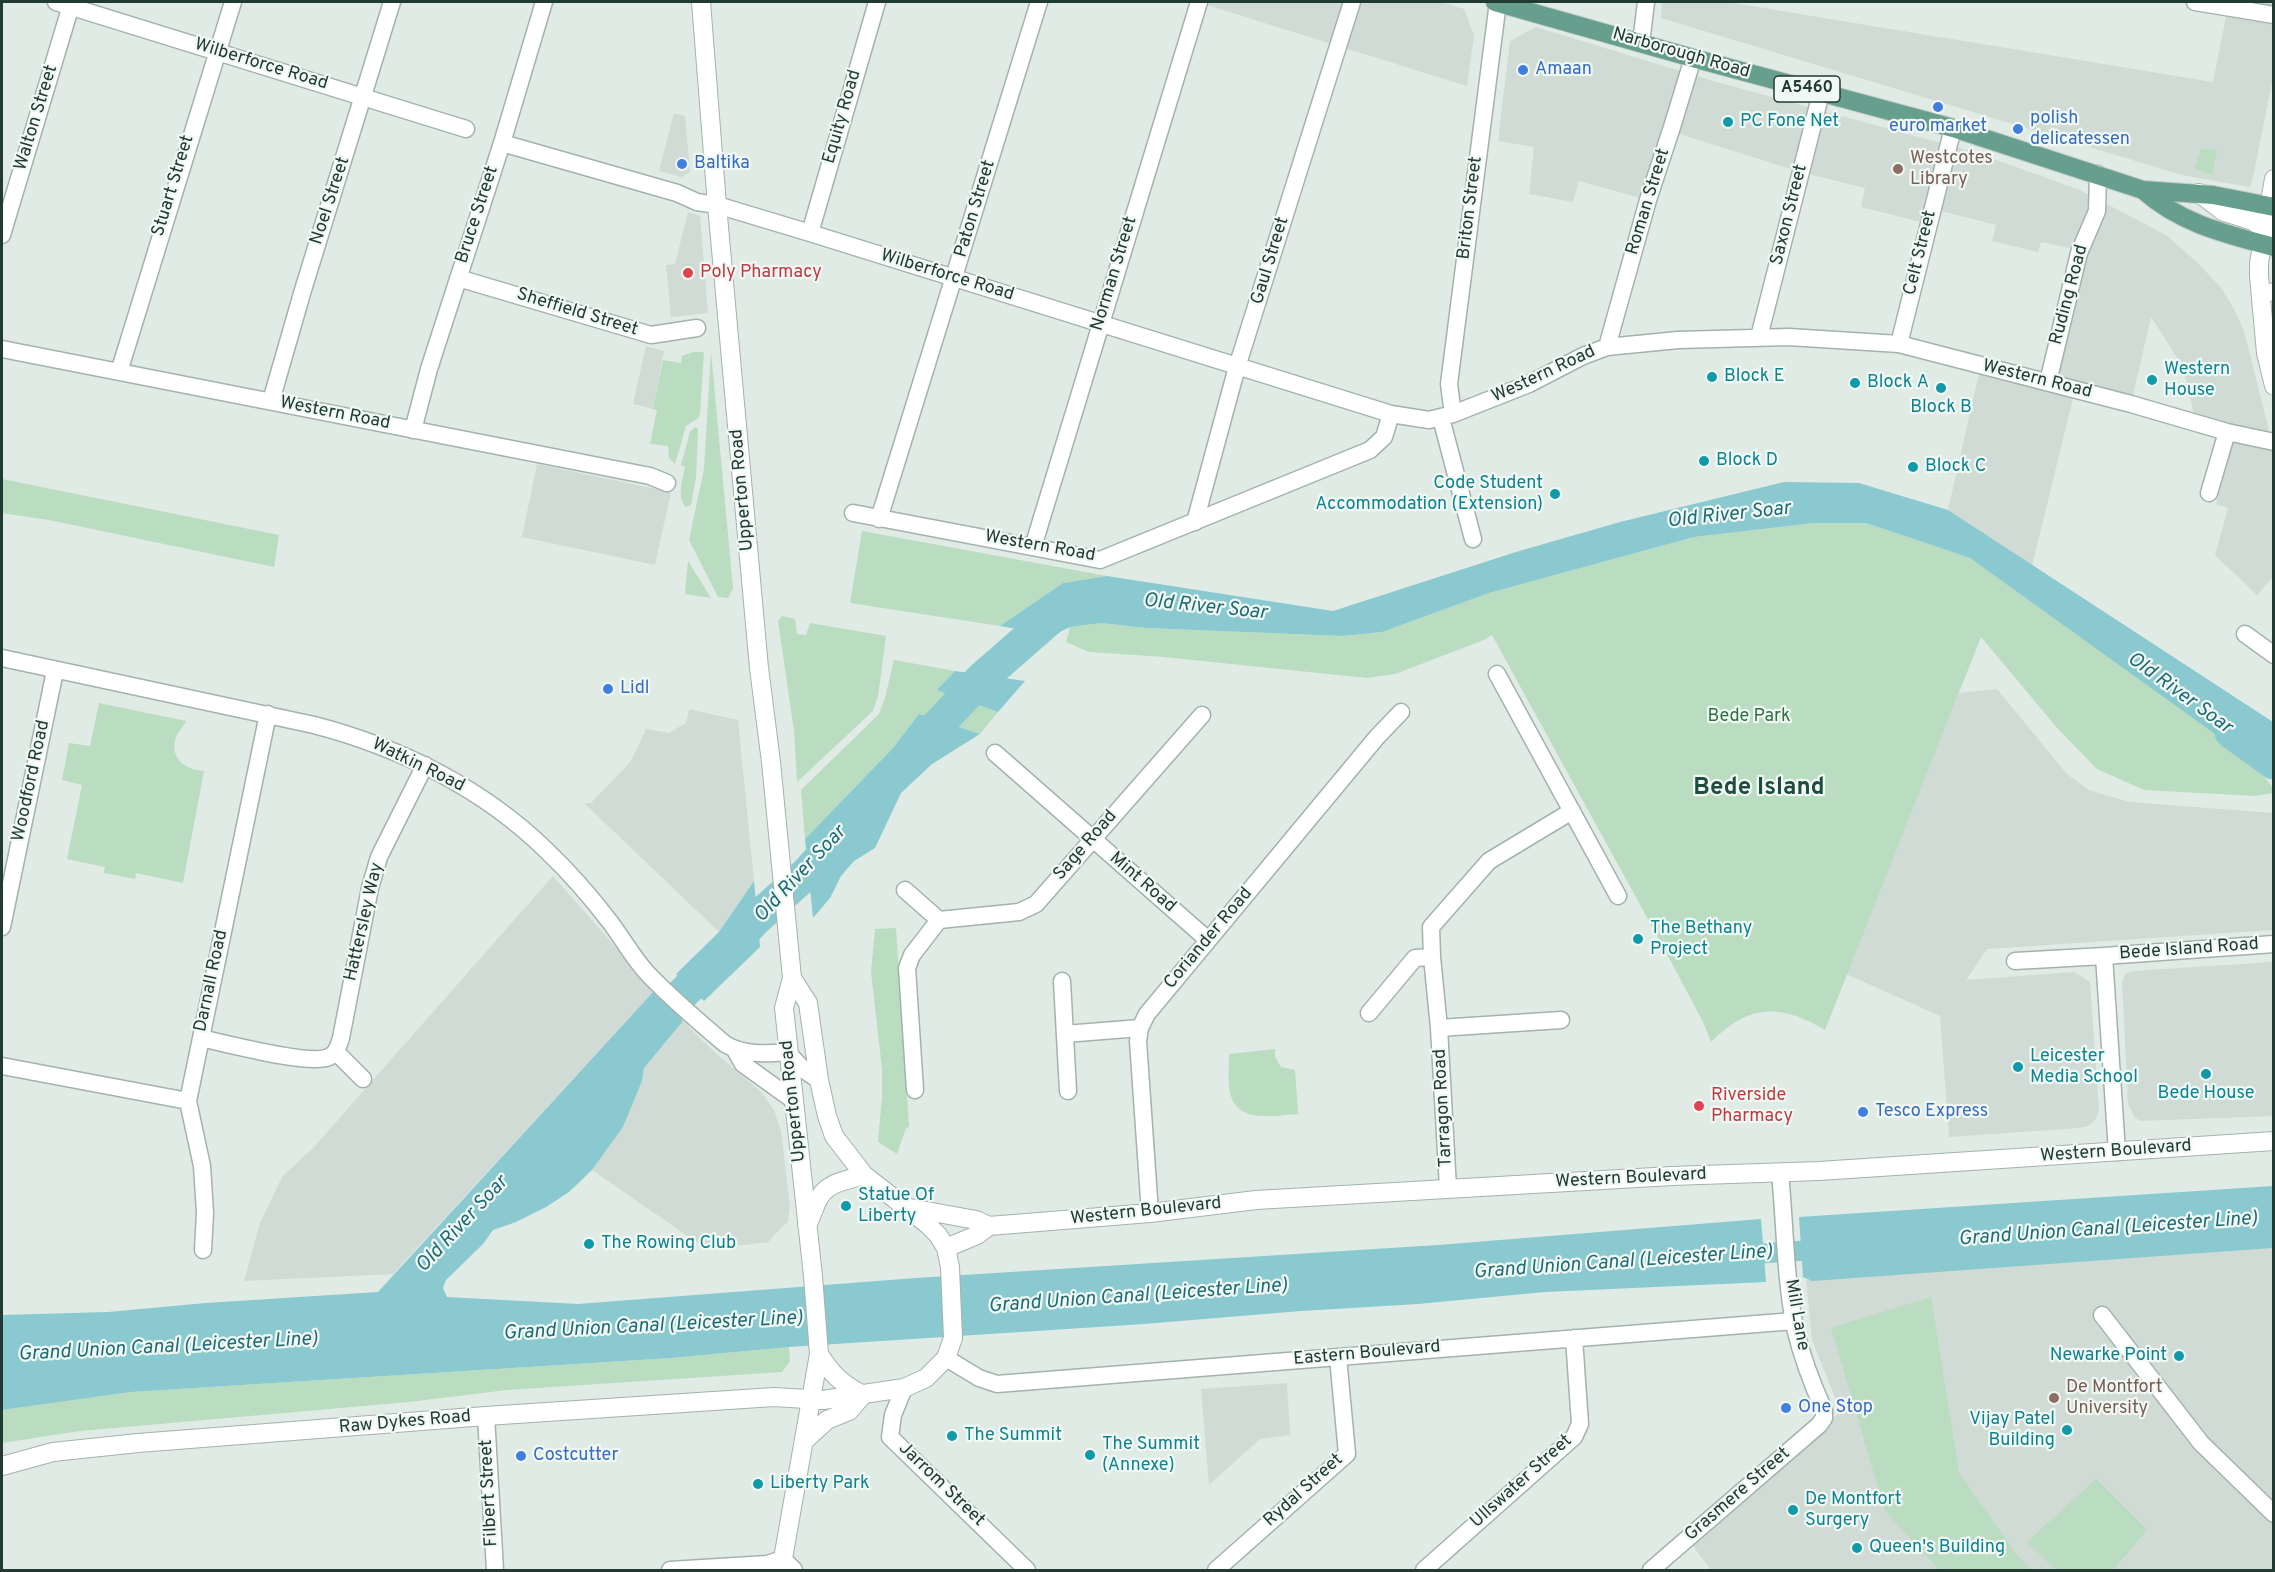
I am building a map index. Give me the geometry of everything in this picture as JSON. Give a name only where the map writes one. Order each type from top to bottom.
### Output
[{"type":"main road","name":"Narborough Road","points":[[1497,2],[1953,128],[2143,190],[2199,193],[2270,226]]},
{"type":"main road","name":"Narborough Road","points":[[2143,190],[2158,204],[2182,218],[2231,237],[2270,226]]},
{"type":"street","name":"Stuart Street","points":[[118,372],[232,2]]},
{"type":"street","name":"Noel Street","points":[[271,401],[392,2]]},
{"type":"street","name":"Bruce Street","points":[[413,430],[544,2]]},
{"type":"street","name":"Upperton Road","points":[[701,2],[759,668],[792,978],[784,1008],[813,1276],[818,1350],[811,1399],[823,1400],[904,1388],[926,1378],[946,1358],[953,1338],[950,1268],[946,1248],[938,1235],[908,1208],[864,1175],[834,1136],[819,1080],[808,1003],[792,978]]},
{"type":"street","name":"Equity Road","points":[[810,233],[877,2]]},
{"type":"street","name":"Paton Street","points":[[879,519],[1039,2]]},
{"type":"street","name":"Norman Street","points":[[1033,547],[1198,2]]},
{"type":"street","name":"Gaul Street","points":[[1195,522],[1238,367],[1352,2]]},
{"type":"street","name":"Briton Street","points":[[1473,539],[1447,416],[1449,384],[1497,2]]},
{"type":"street","points":[[1641,43],[1646,2]]},
{"type":"street","points":[[2195,2],[2274,15]]},
{"type":"street","name":"Wilberforce Road","points":[[66,3],[466,129]]},
{"type":"street","name":"Walton Street","points":[[2,235],[66,3]]},
{"type":"street","name":"Roman Street","points":[[1607,346],[1647,200],[1693,58]]},
{"type":"street","name":"Saxon Street","points":[[1759,337],[1821,93]]},
{"type":"street","name":"Celt Street","points":[[1899,344],[1953,128]]},
{"type":"street","name":"Wilberforce Road","points":[[502,143],[677,193],[697,202],[717,205],[810,233],[1391,414]]},
{"type":"street","name":"Ruding Road","points":[[2048,382],[2079,253],[2097,211],[2098,174]]},
{"type":"street","points":[[2274,179],[2270,226],[2259,276],[2266,353],[2274,386]]},
{"type":"street","name":"Sheffield Street","points":[[458,278],[651,335],[697,328]]},
{"type":"street","points":[[2264,314],[2274,292]]},
{"type":"street","name":"Western Road","points":[[853,513],[1100,560],[1370,450],[1384,437],[1391,414],[1429,420],[1447,416],[1529,384],[1607,346],[1678,340],[1759,337],[1899,344],[2048,382],[2227,432],[2274,442]]},
{"type":"street","name":"Western Road","points":[[2,349],[650,476],[667,483]]},
{"type":"street","points":[[2209,493],[2227,432]]},
{"type":"street","points":[[2245,634],[2274,655]]},
{"type":"street","name":"Watkin Road","points":[[2,658],[55,671],[268,714],[347,734],[425,765],[467,789],[511,820],[546,850],[578,883],[647,973],[695,1018],[735,1050],[743,1064],[793,1100]]},
{"type":"street","name":"Woodford Road","points":[[2,927],[55,671]]},
{"type":"street","points":[[1497,674],[1618,896]]},
{"type":"street","name":"Coriander Road","points":[[1150,1213],[1138,1041],[1140,1028],[1154,1003],[1377,737],[1401,712]]},
{"type":"street","name":"Darnall Road","points":[[203,1250],[205,1213],[202,1166],[188,1101],[268,714]]},
{"type":"street","name":"Sage Road","points":[[939,920],[1019,912],[1036,904],[1202,715]]},
{"type":"street","name":"Mint Road","points":[[995,753],[1208,940]]},
{"type":"street","name":"Hattersley Way","points":[[336,1052],[370,888],[379,858],[425,765]]},
{"type":"street","name":"Tarragon Road","points":[[1448,1188],[1440,1028],[1431,927],[1489,861],[1572,811]]},
{"type":"street","points":[[905,890],[939,920],[912,954],[907,968],[915,1090]]},
{"type":"street","name":"Bede Island Road","points":[[2015,961],[2274,944]]},
{"type":"street","name":"Bede Island Road","points":[[2104,956],[2117,1152]]},
{"type":"street","points":[[1369,1013],[1415,958],[1432,957]]},
{"type":"street","points":[[1062,981],[1068,1091]]},
{"type":"street","name":"Tarragon Road","points":[[1440,1028],[1561,1020]]},
{"type":"street","points":[[1065,1034],[1140,1028]]},
{"type":"street","points":[[201,1038],[308,1060],[327,1058],[336,1052],[363,1079]]},
{"type":"street","points":[[735,1050],[757,1053],[787,1052],[804,1070],[819,1080]]},
{"type":"street","points":[[2,1066],[188,1101]]},
{"type":"street","name":"Western Boulevard","points":[[946,1248],[989,1226],[1150,1213],[1256,1200],[1672,1176],[1780,1173],[2274,1141]]},
{"type":"street","name":"Mill Lane","points":[[1780,1173],[1788,1279],[1794,1321],[1803,1358],[1824,1410],[1824,1418]]},
{"type":"street","points":[[807,1225],[815,1212],[819,1198],[834,1183],[864,1175]]},
{"type":"street","name":"Western Boulevard","points":[[908,1208],[976,1220],[989,1226]]},
{"type":"street","points":[[2103,1315],[2201,1443],[2274,1514]]},
{"type":"street","name":"Eastern Boulevard","points":[[946,1358],[979,1378],[997,1383],[1794,1321]]},
{"type":"street","name":"Ullswater Street","points":[[1424,1570],[1574,1437],[1580,1424],[1574,1338]]},
{"type":"street","points":[[805,1440],[827,1420],[849,1412],[863,1395],[843,1385],[830,1372],[818,1350]]},
{"type":"street","name":"Rydal Street","points":[[1216,1570],[1347,1454],[1338,1357]]},
{"type":"street","name":"Jarrom Street","points":[[904,1388],[893,1415],[890,1437],[1027,1570]]},
{"type":"street","name":"Raw Dykes Road","points":[[2,1466],[53,1452],[107,1446],[486,1416],[774,1397],[811,1399]]},
{"type":"street","points":[[670,1570],[767,1564],[786,1567],[811,1399]]},
{"type":"street","name":"Filbert Street","points":[[486,1416],[495,1570]]},
{"type":"street","name":"Grasmere Street","points":[[1651,1570],[1819,1425],[1824,1418]]},
{"type":"shaded area","points":[[1197,2],[1441,2],[1464,9],[1474,35],[1467,86]]},
{"type":"shaded area","points":[[1662,2],[1727,2],[2213,82],[2229,2],[2273,2],[2273,78],[2250,187],[2182,175],[1661,18]]},
{"type":"shaded area","points":[[1536,27],[1713,81],[1974,152],[2080,190],[2166,235],[2198,263],[2222,289],[2244,331],[2273,446],[2273,577],[2257,595],[2215,555],[2228,508],[2216,504],[2230,452],[2227,432],[2196,423],[2183,367],[2151,317],[2131,404],[2075,390],[2032,566],[1948,510],[1981,365],[2048,382],[2075,249],[2041,242],[2038,252],[1992,241],[1996,225],[1933,209],[1929,224],[1861,207],[1865,188],[1800,172],[1667,130],[1648,200],[1579,181],[1573,202],[1529,194],[1534,147],[1498,141],[1510,41]]},
{"type":"shaded area","points":[[674,113],[685,116],[690,172],[682,177],[659,171]]},
{"type":"shaded area","points":[[688,212],[700,216],[708,313],[671,317],[666,265],[675,264]]},
{"type":"shaded area","points":[[646,346],[664,351],[653,409],[633,404]]},
{"type":"shaded area","points":[[537,464],[671,492],[655,565],[522,537]]},
{"type":"shaded area","points":[[1997,689],[2067,774],[2089,790],[2129,802],[2273,813],[2273,930],[1987,949],[1966,980],[2074,972],[2090,982],[2099,1111],[2095,1120],[2088,1126],[2079,1128],[1949,1137],[1940,1016],[1846,974],[1959,693]]},
{"type":"shaded area","points":[[689,709],[738,720],[754,881],[719,932],[584,803],[591,803],[631,761],[646,729],[669,733],[686,723]]},
{"type":"shaded area","points":[[553,876],[654,991],[393,1274],[244,1281],[260,1223],[282,1177],[314,1147]]},
{"type":"shaded area","points":[[2273,962],[2273,1116],[2139,1121],[2128,1104],[2122,983],[2125,974],[2133,971]]},
{"type":"shaded area","points":[[683,1021],[762,1093],[774,1110],[781,1131],[790,1207],[788,1221],[768,1242],[720,1248],[699,1244],[592,1170],[623,1127],[642,1081],[644,1068]]},
{"type":"shaded area","name":"De Montfort University","points":[[2273,1248],[2273,1570],[1711,1570],[1690,1542],[1827,1427],[1840,1410],[1812,1340],[1806,1280]]},
{"type":"shaded area","points":[[1287,1383],[1290,1435],[1260,1439],[1209,1485],[1201,1389]]},
{"type":"green space","points":[[2201,148],[2217,151],[2212,175],[2195,169]]},
{"type":"green space","points":[[693,352],[704,352],[700,413],[698,418],[686,426],[675,464],[669,458],[668,446],[650,444],[657,410],[653,409],[663,360],[681,363],[682,356]]},
{"type":"green space","points":[[711,352],[733,588],[728,598],[718,597],[689,540],[704,469]]},
{"type":"green space","points":[[695,427],[698,429],[696,477],[691,505],[686,507],[681,498],[685,467],[681,465],[690,432]]},
{"type":"green space","points":[[2,479],[279,535],[274,567],[49,520],[2,513]]},
{"type":"green space","name":"Bede Park","points":[[1814,523],[1866,523],[1970,558],[2247,755],[2273,788],[2273,793],[2256,796],[2144,790],[2097,769],[2058,729],[1981,637],[1825,1030],[1793,1015],[1765,1012],[1751,1014],[1738,1020],[1711,1042],[1667,954],[1492,635],[1395,674],[1367,678],[1164,657],[1089,652],[1066,642],[1070,627],[1101,623],[1146,628],[1343,636],[1382,632],[1489,593],[1694,537]]},
{"type":"green space","points":[[862,531],[1107,576],[1063,583],[1000,626],[850,603]]},
{"type":"green space","points":[[688,561],[711,598],[685,594]]},
{"type":"green space","points":[[782,616],[795,619],[797,634],[806,635],[810,623],[886,636],[878,696],[873,711],[797,782],[794,731],[778,621]]},
{"type":"green space","points":[[894,660],[955,671],[938,690],[998,712],[980,734],[919,714],[893,748],[805,839],[801,790],[879,714]]},
{"type":"green space","points":[[99,703],[186,721],[174,744],[177,757],[185,765],[204,771],[183,883],[136,873],[135,879],[104,873],[105,867],[67,859],[82,785],[62,780],[69,743],[90,746]]},
{"type":"green space","points":[[896,928],[909,1127],[906,1128],[897,1154],[878,1142],[882,1069],[871,972],[875,929]]},
{"type":"green space","points":[[1275,1049],[1275,1057],[1281,1067],[1295,1070],[1298,1114],[1260,1116],[1242,1111],[1235,1105],[1231,1096],[1229,1054]]},
{"type":"green space","points":[[1931,1297],[1959,1473],[2017,1555],[2031,1570],[1940,1570],[1885,1511],[1831,1328]]},
{"type":"green space","points":[[789,1347],[790,1361],[782,1372],[507,1390],[409,1402],[80,1431],[2,1443],[2,1410],[131,1392],[671,1358]]},
{"type":"green space","points":[[2096,1479],[2147,1530],[2113,1570],[2056,1570],[2027,1542]]},
{"type":"water","points":[[1784,482],[1859,483],[1948,510],[2273,722],[2273,759],[2243,754],[1970,558],[1866,523],[1814,523],[1694,537],[1489,593],[1382,632],[1343,636],[1146,628],[1101,623],[1070,627],[1054,635],[1000,626],[1063,583],[1107,576],[1333,611],[1516,552],[1620,522]]},
{"type":"water","points":[[955,671],[1025,681],[998,712],[937,690]]},
{"type":"water","points":[[919,714],[980,734],[932,764],[901,793],[875,848],[854,861],[841,876],[830,898],[813,918],[805,839],[893,748]]},
{"type":"water","points":[[754,881],[760,947],[704,1001],[676,974],[719,932]]},
{"type":"water","points":[[654,991],[683,1021],[644,1068],[642,1081],[623,1127],[592,1170],[569,1192],[516,1222],[493,1230],[483,1244],[446,1280],[443,1288],[447,1297],[578,1304],[916,1278],[1438,1245],[1761,1219],[1766,1282],[1545,1292],[1418,1304],[789,1347],[671,1358],[131,1392],[2,1410],[2,1315],[108,1312],[378,1292]]},
{"type":"water","points":[[2273,1186],[2273,1248],[1812,1281],[1803,1277],[1799,1217]]},
{"type":"waterway","name":"Old River Soar","points":[[911,754],[981,679],[1068,603]]},
{"type":"waterway","name":"Old River Soar","points":[[2231,732],[2274,763]]},
{"type":"waterway","name":"Old River Soar","points":[[650,1027],[757,918],[808,872],[838,838]]},
{"type":"waterway","name":"Grand Union Canal (Leicester Line)","points":[[1738,1255],[1828,1249]]},
{"type":"place","name":"Amaan","points":[[1523,70]]},
{"type":"place","name":"euro market","points":[[1938,107]]},
{"type":"place","name":"PC Fone Net","points":[[1728,122]]},
{"type":"place","name":"polish delicatessen","points":[[2018,129]]},
{"type":"place","name":"Baltika","points":[[682,164]]},
{"type":"place","name":"Westcotes Library","points":[[1898,169]]},
{"type":"place","name":"Poly Pharmacy","points":[[688,273]]},
{"type":"place","name":"Block E","points":[[1712,377]]},
{"type":"place","name":"Western House","points":[[2152,380]]},
{"type":"place","name":"Block A","points":[[1855,383]]},
{"type":"place","name":"Block B","points":[[1941,388]]},
{"type":"place","name":"Block D","points":[[1704,461]]},
{"type":"place","name":"Block C","points":[[1913,467]]},
{"type":"place","name":"Code Student Accommodation (Extension)","points":[[1555,494]]},
{"type":"place","name":"Lidl","points":[[608,689]]},
{"type":"place","name":"The Bethany Project","points":[[1638,939]]},
{"type":"place","name":"Leicester Media School","points":[[2018,1067]]},
{"type":"place","name":"Bede House","points":[[2206,1074]]},
{"type":"place","name":"Riverside Pharmacy","points":[[1699,1106]]},
{"type":"place","name":"Tesco Express","points":[[1863,1112]]},
{"type":"place","name":"Statue Of Liberty","points":[[846,1206]]},
{"type":"place","name":"The Rowing Club","points":[[589,1244]]},
{"type":"place","name":"Newarke Point","points":[[2179,1356]]},
{"type":"place","name":"De Montfort University","points":[[2054,1398]]},
{"type":"place","name":"One Stop","points":[[1786,1408]]},
{"type":"place","name":"Vijay Patel Building","points":[[2067,1430]]},
{"type":"place","name":"The Summit","points":[[952,1436]]},
{"type":"place","name":"The Summit (Annexe)","points":[[1090,1455]]},
{"type":"place","name":"Costcutter","points":[[521,1456]]},
{"type":"place","name":"Liberty Park","points":[[758,1484]]},
{"type":"place","name":"De Montfort Surgery","points":[[1793,1510]]},
{"type":"place","name":"Queen's Building","points":[[1857,1548]]},
{"type":"district","name":"Bede Island","points":[[1759,789]]}]
